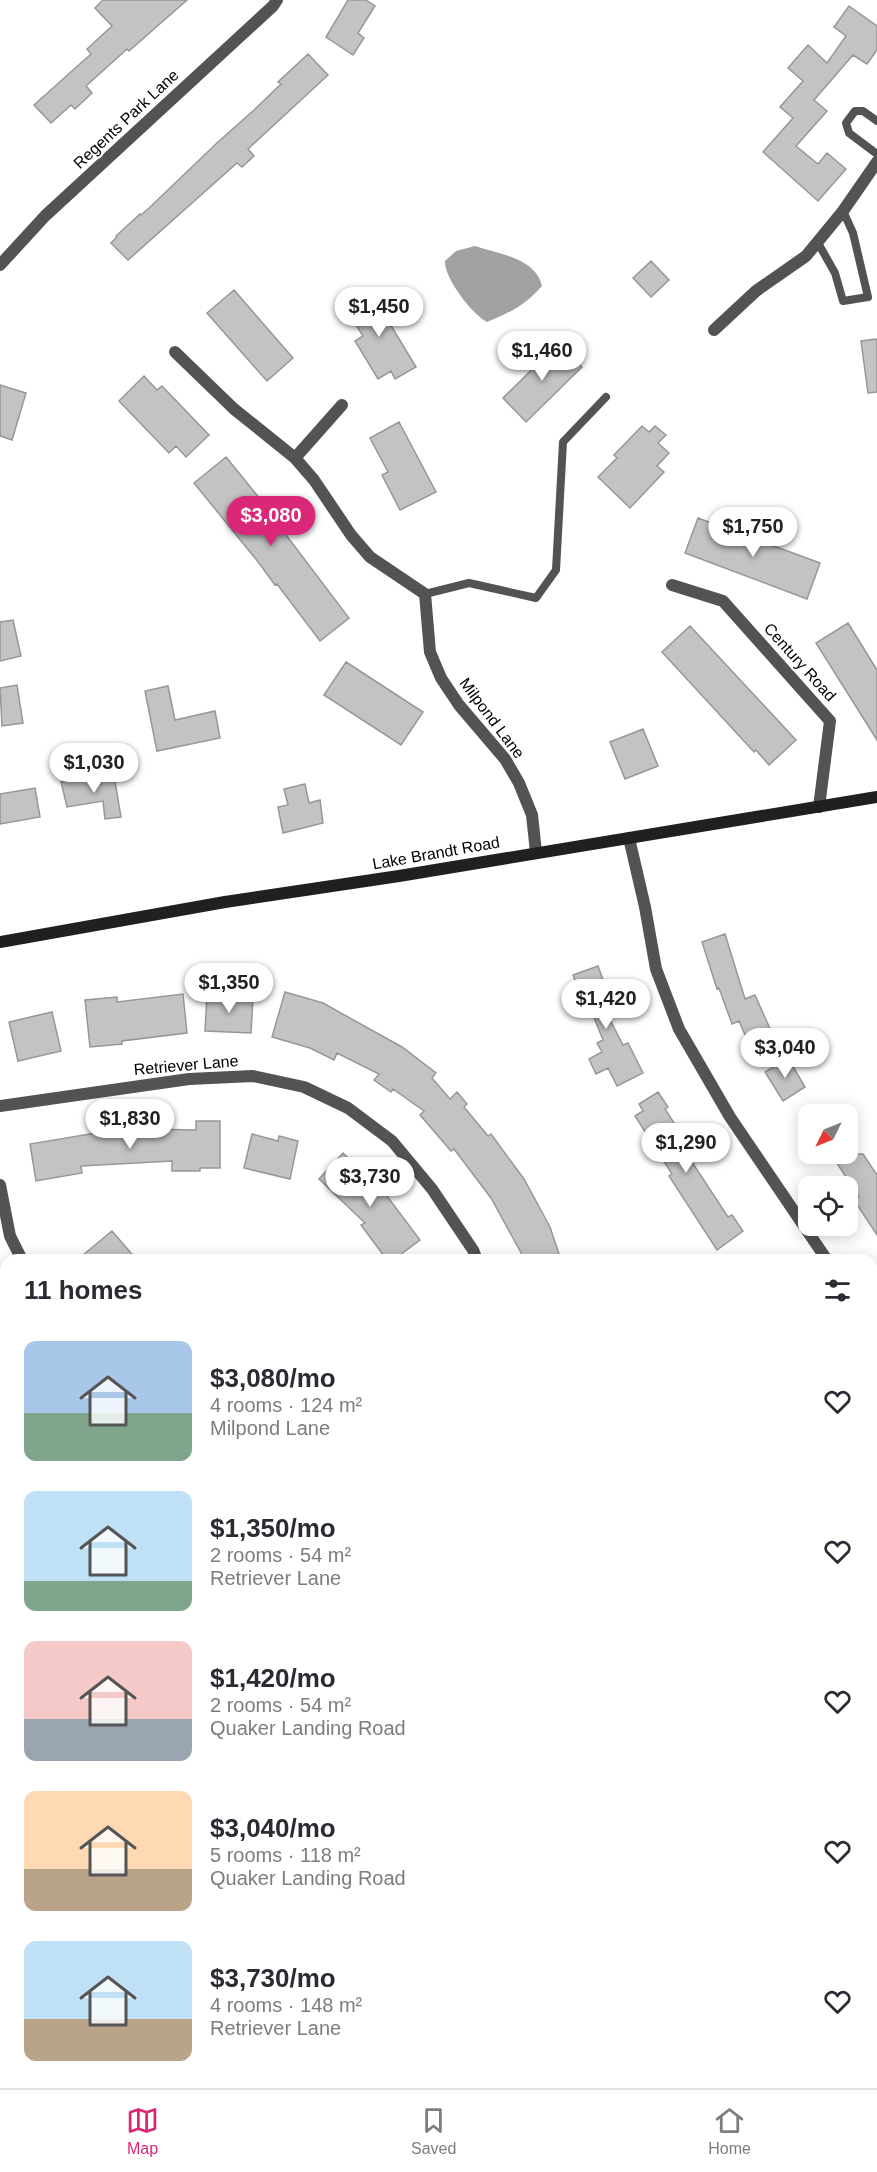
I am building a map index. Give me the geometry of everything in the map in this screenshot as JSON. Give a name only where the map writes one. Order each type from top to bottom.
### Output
[{"type":"street","name":"Regents Park Lane","points":[[0,265],[45,216],[277,0]]},
{"type":"street","points":[[714,330],[756,291],[806,256],[843,211],[872,166],[877,162]]},
{"type":"street","points":[[175,352],[234,409],[296,458],[314,480],[351,535],[370,556],[425,594]]},
{"type":"street","points":[[296,458],[342,405]]},
{"type":"street","name":"Century Road","points":[[672,585],[723,601],[830,721],[819,807]]},
{"type":"street","name":"Milpond Lane","points":[[425,594],[430,652],[441,678],[459,705],[505,759],[519,783],[532,815],[536,852]]},
{"type":"street","name":"Lake Brandt Road","points":[[0,942],[214,904],[399,876],[877,797]]},
{"type":"street","points":[[629,838],[656,969],[679,1029],[730,1117],[823,1254]]},
{"type":"street","name":"Retriever Lane","points":[[0,1106],[189,1079],[253,1076],[304,1087],[348,1108],[392,1141],[432,1189],[475,1254]]},
{"type":"street","points":[[0,1185],[10,1236],[19,1254]]},
{"type":"lane","points":[[877,121],[863,111],[855,111],[846,123],[849,133],[877,154]]},
{"type":"lane","points":[[818,243],[835,273],[843,301],[868,297],[853,233],[843,211]]},
{"type":"lane","points":[[425,594],[469,583],[536,598],[556,570],[563,442],[606,397]]},
{"type":"shaded area","points":[[475,246],[524,263],[532,269],[542,286],[517,308],[487,322],[460,295],[446,268],[445,261],[456,251]]},
{"type":"building","points":[[103,0],[187,0],[86,86],[92,93],[75,109],[71,105],[51,123],[34,105],[91,54],[87,49],[112,26],[95,8]]},
{"type":"building","points":[[348,0],[366,0],[375,6],[358,33],[364,38],[353,55],[326,37]]},
{"type":"building","points":[[849,6],[877,26],[877,50],[867,64],[853,55],[814,100],[827,111],[796,146],[818,164],[827,153],[846,169],[818,201],[763,152],[793,118],[780,107],[803,81],[788,68],[808,45],[827,63],[846,36],[834,27]]},
{"type":"building","points":[[308,54],[328,75],[248,149],[254,156],[242,167],[237,163],[128,260],[111,243],[116,236],[254,110],[281,84],[278,82]]},
{"type":"building","points":[[651,261],[669,280],[651,297],[633,278]]},
{"type":"building","points":[[234,290],[293,358],[267,381],[207,313]]},
{"type":"building","points":[[378,291],[387,306],[381,309],[416,367],[395,379],[391,371],[378,379],[355,341],[363,336],[346,309]]},
{"type":"building","points":[[877,339],[877,392],[868,393],[861,341]]},
{"type":"building","points":[[559,343],[582,367],[526,422],[503,398]]},
{"type":"building","points":[[144,376],[157,390],[162,386],[209,435],[186,457],[176,446],[169,453],[119,401]]},
{"type":"building","points":[[0,385],[26,393],[12,440],[0,436]]},
{"type":"building","points":[[399,422],[436,492],[400,510],[382,475],[388,472],[370,438]]},
{"type":"building","points":[[642,426],[649,432],[655,426],[666,435],[658,443],[669,453],[657,466],[664,472],[630,508],[598,477],[617,458],[614,455]]},
{"type":"building","points":[[226,457],[282,526],[280,527],[349,618],[320,641],[277,584],[275,585],[194,483]]},
{"type":"building","points":[[698,518],[820,563],[807,599],[685,553]]},
{"type":"building","points":[[13,620],[21,656],[0,661],[0,622]]},
{"type":"building","points":[[848,623],[877,670],[877,740],[816,643]]},
{"type":"building","points":[[690,626],[796,740],[769,765],[756,750],[754,752],[662,652]]},
{"type":"building","points":[[346,662],[423,712],[401,745],[324,695]]},
{"type":"building","points":[[17,685],[23,723],[2,726],[0,688]]},
{"type":"building","points":[[168,686],[175,720],[215,711],[220,738],[157,751],[145,691]]},
{"type":"building","points":[[643,729],[658,766],[625,779],[610,742]]},
{"type":"building","points":[[114,775],[121,817],[105,819],[103,801],[67,807],[61,782]]},
{"type":"building","points":[[305,784],[309,803],[320,800],[323,823],[283,833],[278,807],[288,805],[284,789]]},
{"type":"building","points":[[35,788],[40,817],[0,824],[0,794]]},
{"type":"building","points":[[725,934],[745,999],[755,995],[775,1040],[752,1051],[739,1021],[732,1024],[719,988],[717,989],[702,942]]},
{"type":"building","points":[[598,966],[613,1014],[608,1016],[623,1045],[628,1043],[643,1073],[617,1086],[608,1068],[596,1074],[589,1059],[602,1052],[597,1043],[603,1040],[589,1005],[585,1007],[573,975]]},
{"type":"building","points":[[285,992],[323,1003],[402,1047],[436,1073],[432,1078],[450,1099],[457,1092],[467,1104],[464,1107],[488,1136],[491,1134],[524,1179],[550,1227],[559,1254],[522,1254],[491,1198],[454,1149],[451,1151],[420,1115],[424,1111],[393,1089],[391,1092],[374,1080],[379,1074],[337,1053],[334,1060],[310,1048],[272,1037]]},
{"type":"building","points":[[183,994],[187,1033],[90,1047],[85,1000],[117,997],[117,1002]]},
{"type":"building","points":[[207,994],[253,997],[251,1033],[205,1031]]},
{"type":"building","points":[[52,1012],[61,1051],[18,1061],[9,1022]]},
{"type":"building","points":[[788,1058],[805,1087],[783,1101],[765,1072]]},
{"type":"building","points":[[658,1092],[668,1107],[665,1109],[676,1126],[668,1131],[689,1164],[692,1162],[728,1217],[732,1215],[743,1231],[717,1250],[669,1176],[672,1174],[635,1116],[643,1111],[639,1104]]},
{"type":"building","points":[[196,1121],[220,1121],[220,1168],[172,1171],[172,1161],[81,1166],[82,1173],[36,1181],[30,1144],[102,1132],[148,1129],[196,1130]]},
{"type":"building","points":[[252,1134],[278,1141],[279,1136],[298,1141],[290,1179],[244,1168]]},
{"type":"building","points":[[343,1153],[384,1192],[420,1240],[401,1254],[383,1254],[361,1225],[365,1223],[319,1179]]},
{"type":"building","points":[[858,1154],[863,1154],[877,1175],[877,1235],[858,1206],[858,1176],[845,1176],[838,1164],[858,1164]]},
{"type":"building","points":[[112,1231],[132,1254],[84,1254]]}]
